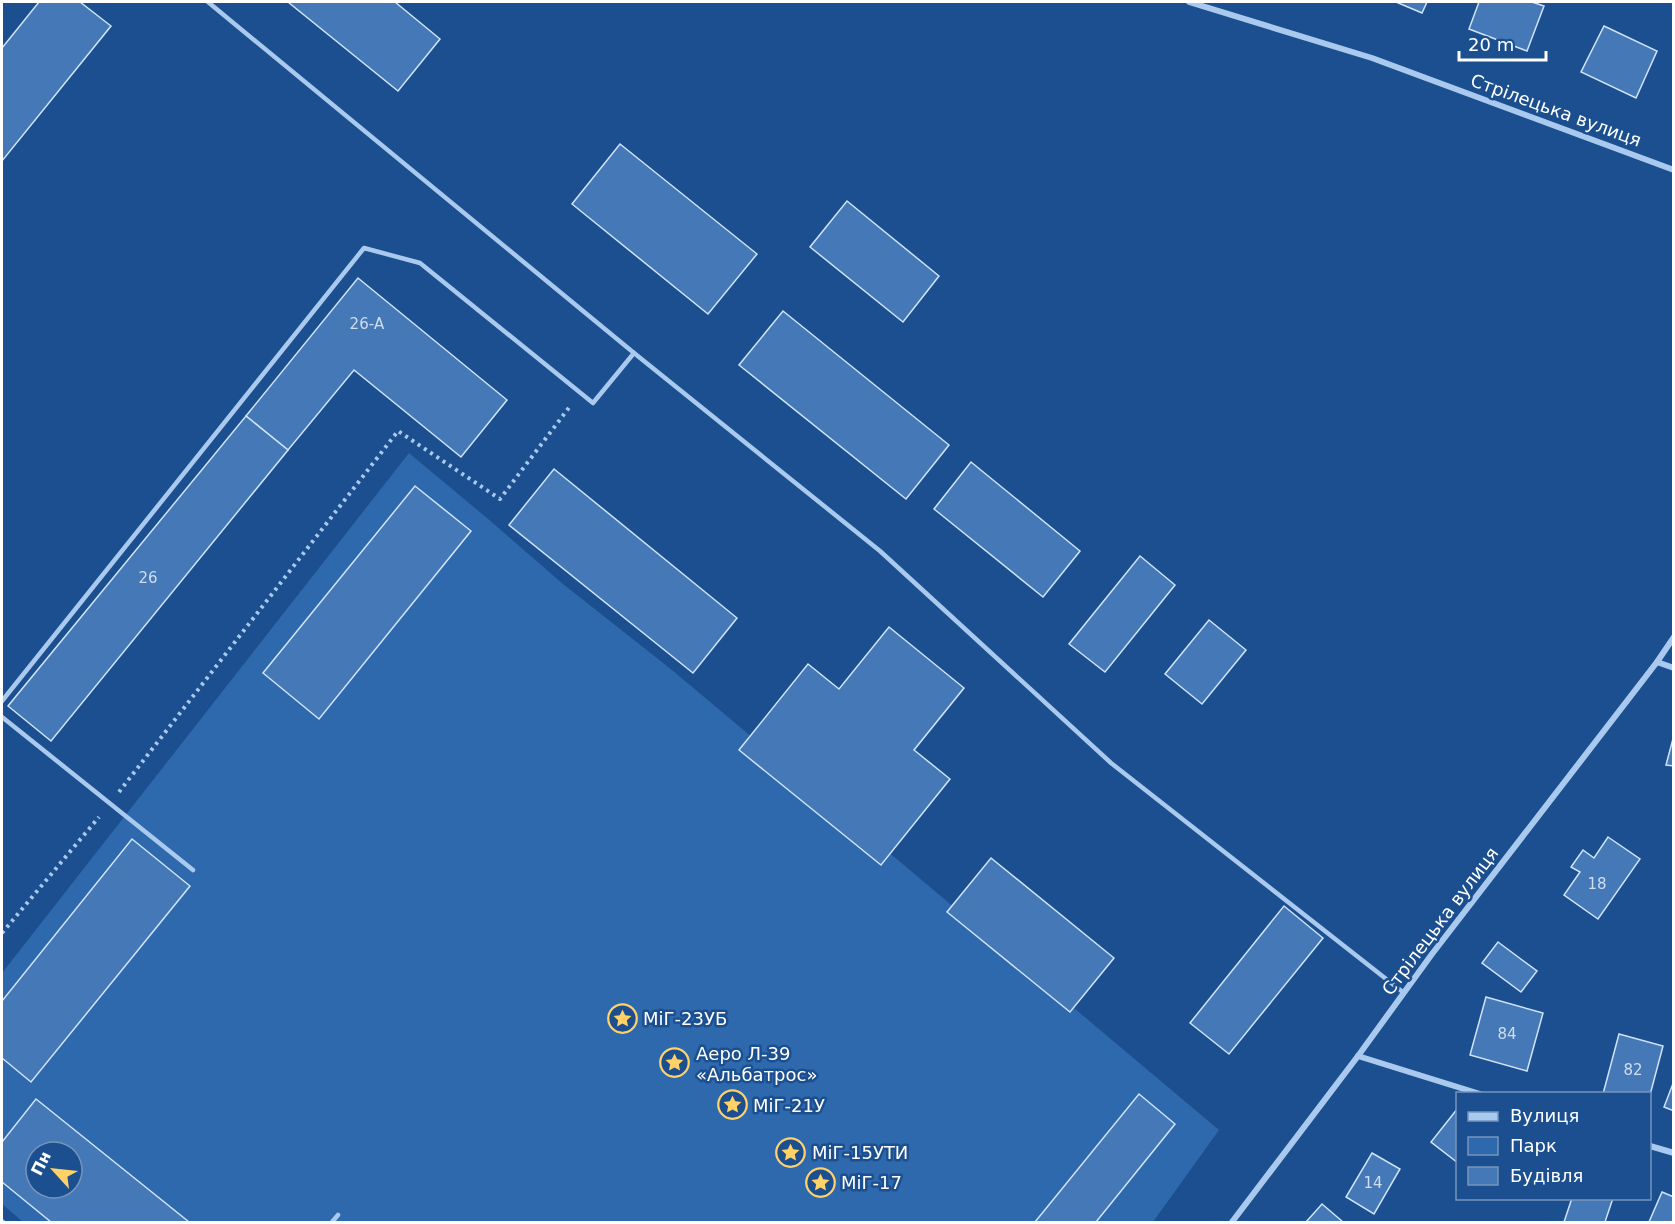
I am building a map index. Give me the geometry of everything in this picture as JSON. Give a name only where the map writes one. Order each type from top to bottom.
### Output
[{"type":"street","name":"Стрілецька вулиця","points":[[1189,2],[1372,58],[1674,170]]},
{"type":"street","name":"Стрілецька вулиця","points":[[1232,1222],[1674,637]]},
{"type":"street","points":[[1657,662],[1674,668]]},
{"type":"street","points":[[1359,1056],[1474,1092]]},
{"type":"street","points":[[1651,1146],[1674,1153]]},
{"type":"lane","points":[[208,2],[634,353],[880,551],[1111,763],[1404,993]]},
{"type":"lane","points":[[2,701],[364,248],[420,263],[593,403],[634,353]]},
{"type":"lane","points":[[2,717],[193,870]]},
{"type":"lane","points":[[332,1222],[338,1215]]},
{"type":"path","points":[[2,933],[110,804],[398,431],[500,499],[581,393]]},
{"type":"green space","points":[[409,453],[563,584],[672,670],[1219,1130],[1153,1222],[23,1222],[2,1204],[2,973]]},
{"type":"building","points":[[39,2],[80,2],[111,26],[2,161],[2,48]]},
{"type":"building","points":[[288,2],[395,2],[440,39],[398,91]]},
{"type":"building","points":[[1396,2],[1427,2],[1422,13]]},
{"type":"building","points":[[1479,2],[1532,2],[1544,6],[1527,51],[1469,29]]},
{"type":"building","points":[[1604,26],[1657,51],[1636,98],[1581,72]]},
{"type":"building","points":[[620,144],[757,254],[708,314],[572,204]]},
{"type":"building","points":[[847,201],[939,276],[903,322],[810,247]]},
{"type":"building","points":[[358,278],[507,400],[461,457],[354,370],[288,450],[246,416]]},
{"type":"building","points":[[783,311],[949,445],[906,499],[739,365]]},
{"type":"building","points":[[246,416],[288,450],[51,741],[8,706]]},
{"type":"building","points":[[971,462],[1080,551],[1043,597],[934,509]]},
{"type":"building","points":[[554,469],[737,618],[693,673],[509,525]]},
{"type":"building","points":[[415,486],[471,531],[319,719],[263,673]]},
{"type":"building","points":[[1140,556],[1175,585],[1105,672],[1069,644]]},
{"type":"building","points":[[1209,620],[1246,650],[1202,704],[1165,674]]},
{"type":"building","points":[[889,627],[964,688],[914,750],[950,779],[881,865],[739,750],[808,664],[839,689]]},
{"type":"building","points":[[1674,735],[1674,766],[1666,765]]},
{"type":"building","points":[[1608,837],[1640,859],[1598,919],[1564,895],[1580,872],[1571,867],[1583,850],[1594,858]]},
{"type":"building","points":[[132,839],[190,886],[31,1082],[2,1058],[2,1001]]},
{"type":"building","points":[[991,858],[1114,958],[1070,1012],[947,912]]},
{"type":"building","points":[[1284,906],[1323,938],[1229,1054],[1190,1023]]},
{"type":"building","points":[[1498,942],[1537,971],[1521,992],[1482,963]]},
{"type":"building","points":[[1486,997],[1543,1013],[1527,1071],[1470,1055]]},
{"type":"building","points":[[1619,1034],[1663,1046],[1651,1092],[1604,1092]]},
{"type":"building","points":[[1674,1081],[1674,1111],[1664,1107]]},
{"type":"building","points":[[1139,1094],[1175,1124],[1096,1222],[1035,1222]]},
{"type":"building","points":[[36,1099],[189,1222],[51,1222],[24,1200],[84,1200],[84,1140],[24,1140],[24,1200],[2,1182],[2,1142]]},
{"type":"building","points":[[1456,1111],[1456,1161],[1431,1142]]},
{"type":"building","points":[[1372,1153],[1400,1169],[1374,1214],[1346,1197]]},
{"type":"building","points":[[1662,1192],[1674,1197],[1674,1222],[1649,1222]]},
{"type":"building","points":[[1571,1200],[1612,1200],[1605,1222],[1564,1222]]},
{"type":"building","points":[[1322,1204],[1343,1222],[1306,1222]]},
{"type":"place","name":"МіГ-23УБ","points":[[622,1018]]},
{"type":"place","name":"Аеро Л-39 «Альбатрос»","points":[[675,1063]]},
{"type":"place","name":"МіГ-21У","points":[[732,1105]]},
{"type":"place","name":"МіГ-15УТИ","points":[[791,1152]]},
{"type":"place","name":"МіГ-17","points":[[820,1182]]}]
